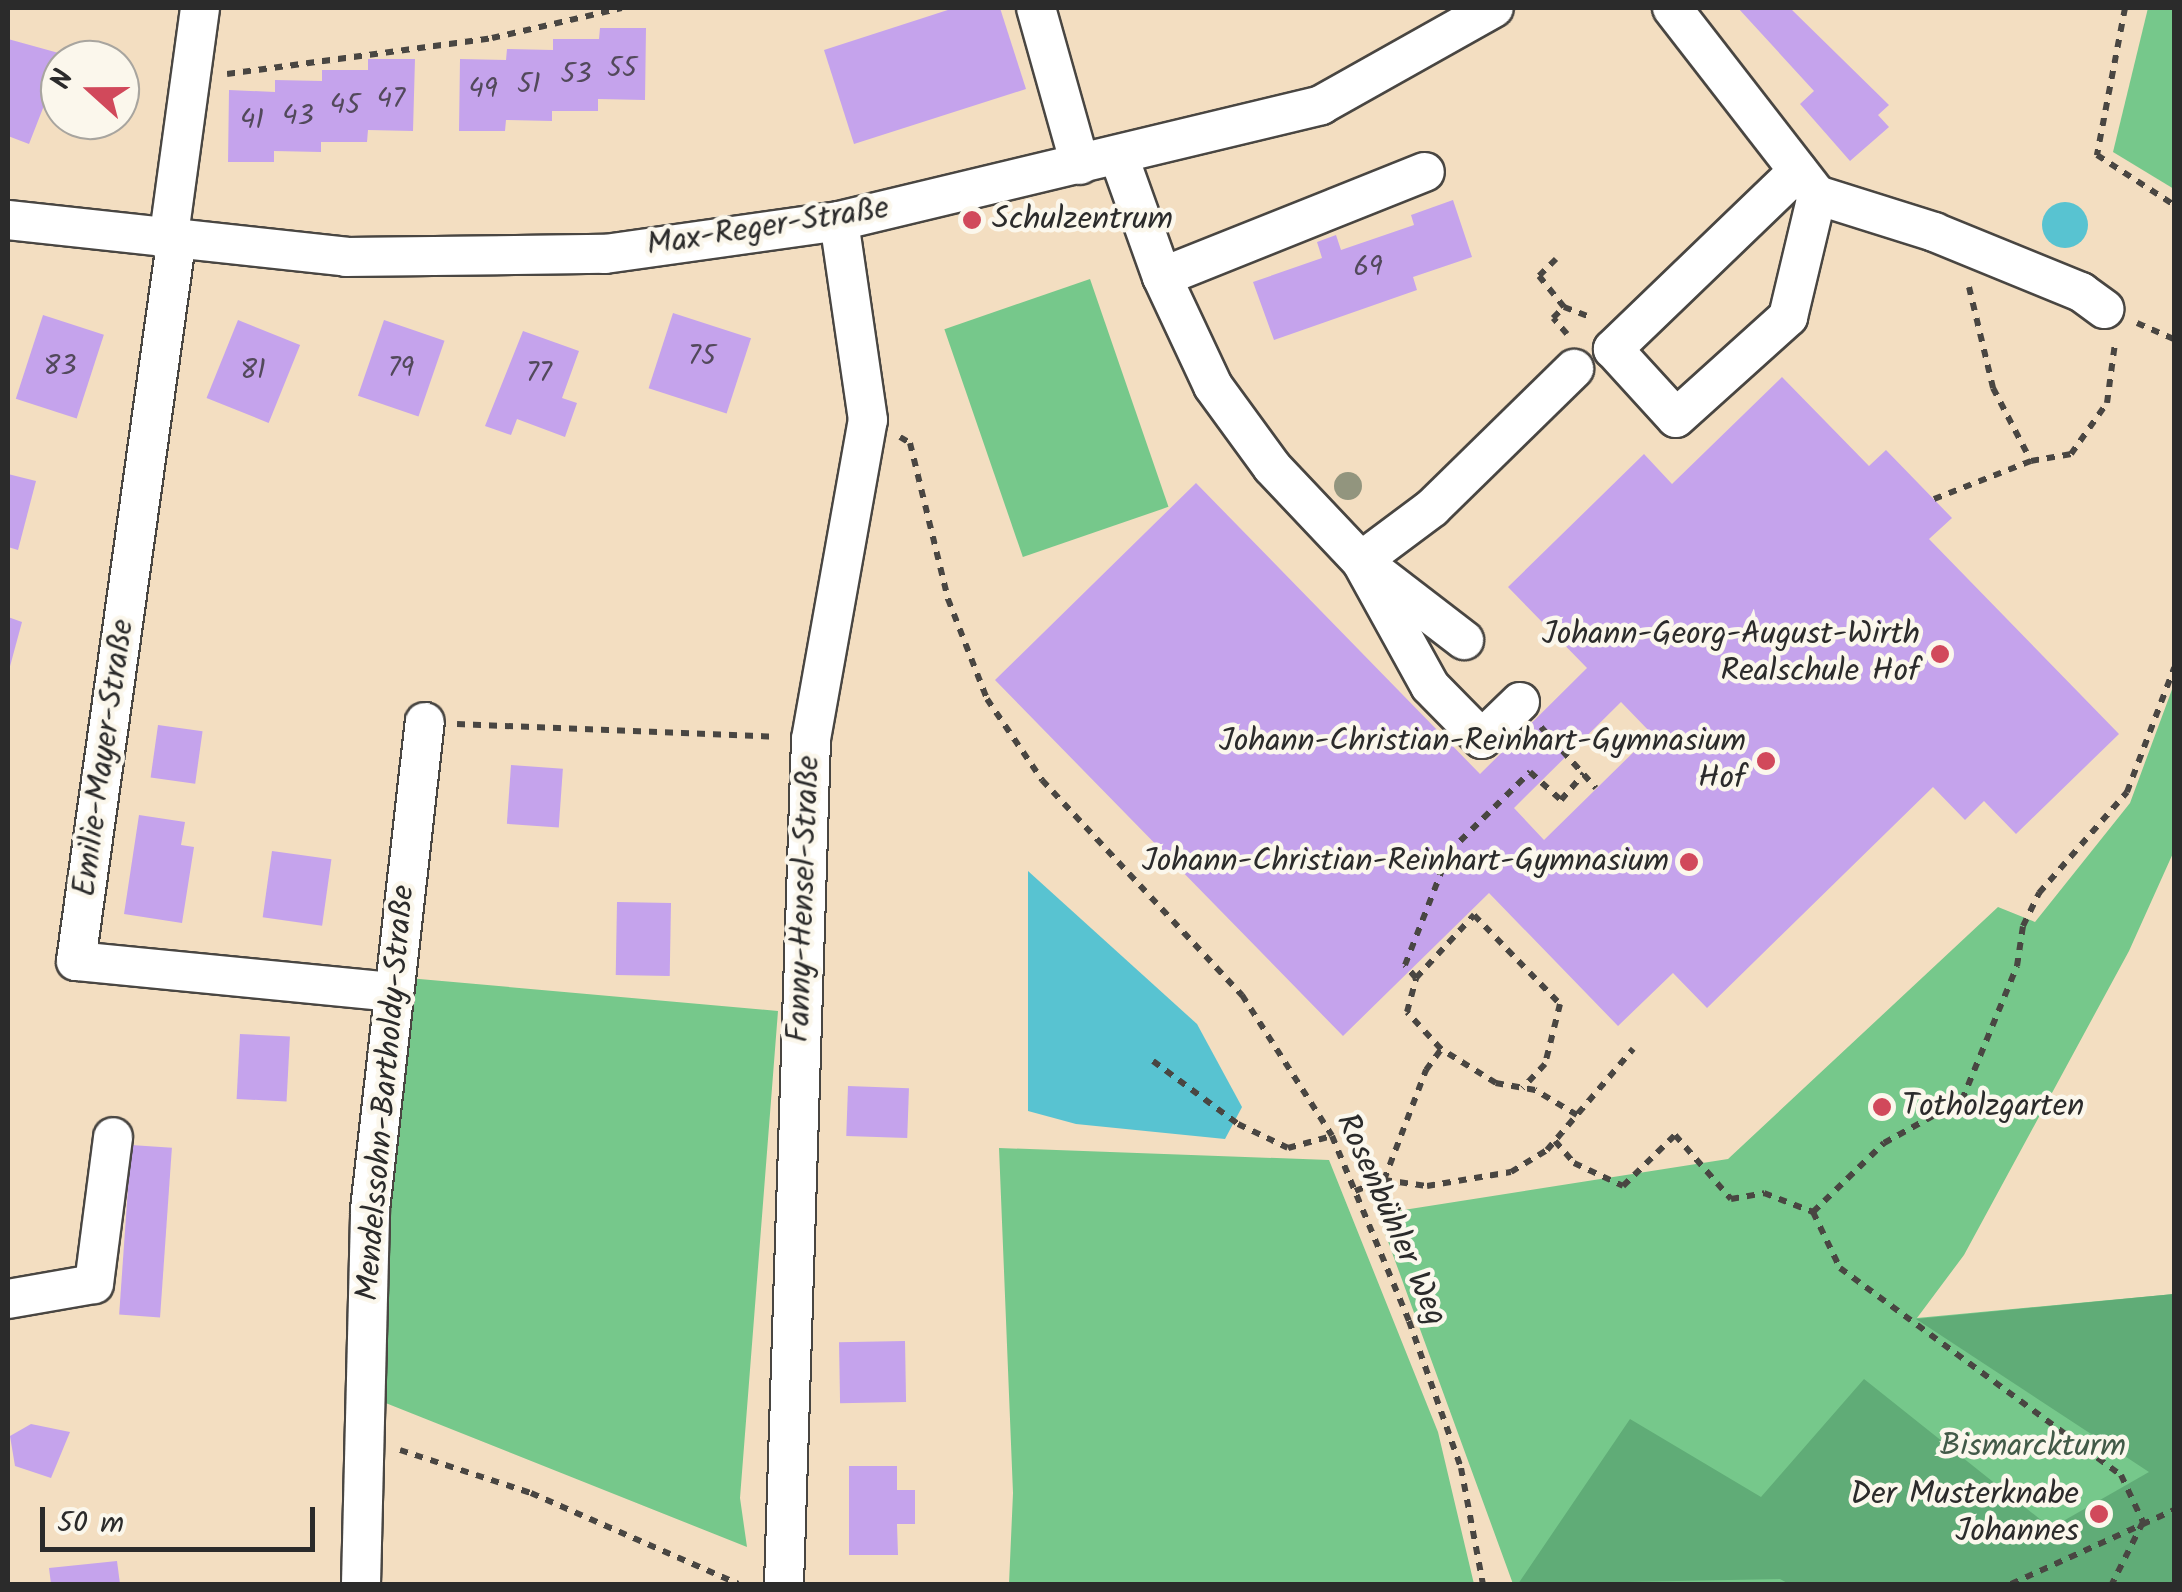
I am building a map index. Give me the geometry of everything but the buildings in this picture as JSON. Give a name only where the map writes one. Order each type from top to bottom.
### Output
[{"type":"street","name":"Emilie-Mayer-Straße","points":[[200,8],[76,961],[390,992]]},
{"type":"street","points":[[1036,8],[1080,164]]},
{"type":"street","name":"Max-Reger-Straße","points":[[8,220],[172,242],[346,258],[605,254],[838,221],[1118,157],[1320,105],[1494,8]]},
{"type":"street","points":[[1672,8],[1807,183],[2081,292],[2104,309]]},
{"type":"street","points":[[1118,157],[1162,277],[1212,386],[1272,467],[1361,561],[1464,640]]},
{"type":"street","points":[[1162,277],[1425,172]]},
{"type":"street","points":[[1807,183],[1788,317],[1676,418],[1613,348],[1807,183]]},
{"type":"street","name":"Fanny-Hensel-Straße","points":[[784,1584],[810,739],[868,420],[838,221]]},
{"type":"street","points":[[1361,561],[1432,508],[1574,369]]},
{"type":"street","points":[[1361,561],[1430,686],[1482,739],[1520,702]]},
{"type":"street","name":"Mendelssohn-Bartholdy-Straße","points":[[361,1584],[370,1210],[390,992],[425,722]]},
{"type":"street","points":[[8,1299],[94,1284],[112,1137]]},
{"type":"path","points":[[191,71],[245,76],[354,53],[492,38],[622,8]]},
{"type":"path","points":[[2125,8],[2097,156],[2174,206]]},
{"type":"path","points":[[1556,259],[1539,276],[1564,307]]},
{"type":"path","points":[[1934,499],[2030,461],[2070,454],[2107,403],[2116,346],[2104,309]]},
{"type":"path","points":[[1977,326],[1993,388],[2030,461]]},
{"type":"path","name":"Rosenbühler Weg","points":[[868,420],[910,443],[948,598],[987,699],[1042,780],[1242,995],[1332,1136],[1460,1468],[1483,1584]]},
{"type":"path","points":[[1812,1212],[1884,1142],[1962,1100],[2018,966],[2022,926],[2038,893],[2127,792],[2174,668]]},
{"type":"path","points":[[425,722],[810,739]]},
{"type":"path","points":[[1567,756],[1596,788]]},
{"type":"path","points":[[1416,978],[1405,965],[1449,852],[1530,772],[1561,800],[1584,774]]},
{"type":"path","points":[[1523,1088],[1546,1064],[1560,1004],[1474,915],[1416,978],[1407,1012],[1442,1050],[1496,1083],[1523,1088],[1576,1115]]},
{"type":"path","points":[[1355,1191],[1384,1180],[1427,1186],[1511,1172],[1555,1141],[1633,1049]]},
{"type":"path","points":[[1384,1180],[1426,1070],[1442,1050]]},
{"type":"path","points":[[1153,1061],[1238,1124],[1288,1148],[1332,1136]]},
{"type":"path","points":[[1555,1141],[1574,1162],[1623,1186],[1675,1135],[1732,1199],[1764,1193],[1812,1212],[1840,1268],[2121,1475],[2143,1522]]},
{"type":"path","points":[[364,1438],[531,1493],[738,1584]]},
{"type":"path","points":[[2011,1584],[2174,1510]]},
{"type":"path","points":[[2112,1584],[2143,1522]]},
{"type":"green space","points":[[2148,8],[2174,8],[2174,189],[2113,152]]},
{"type":"green space","points":[[1090,279],[1168,507],[1023,557],[944,329]]},
{"type":"green space","points":[[2174,684],[2174,851],[2129,951],[1964,1255],[1917,1318],[2174,1294],[2174,1584],[1513,1584],[1378,1214],[1728,1159],[1998,907],[2035,922],[2130,803]]},
{"type":"green space","points":[[408,978],[778,1011],[740,1498],[747,1547],[363,1394]]},
{"type":"green space","points":[[999,1148],[1329,1160],[1438,1432],[1474,1584],[1009,1584],[1013,1493]]},
{"type":"green space","name":"Bismarckturm","points":[[2174,1294],[2174,1584],[1789,1584],[1780,1579],[1518,1584],[1630,1419],[1761,1497],[1864,1379],[2051,1528],[2149,1472],[1916,1319]]},
{"type":"water","points":[[2065,202],[2081,209],[2088,225],[2081,241],[2065,248],[2049,241],[2042,225],[2049,209]]},
{"type":"water","points":[[1028,871],[1197,1024],[1242,1107],[1225,1139],[1076,1124],[1028,1111]]},
{"type":"place","name":"Schulzentrum","points":[[972,220]]},
{"type":"place","name":"Johann-Georg-August-Wirth Realschule Hof","points":[[1940,654]]},
{"type":"place","name":"Johann-Christian-Reinhart-Gymnasium Hof","points":[[1766,761]]},
{"type":"place","name":"Johann-Christian-Reinhart-Gymnasium","points":[[1689,862]]},
{"type":"place","name":"Totholzgarten","points":[[1882,1107]]},
{"type":"place","name":"Der Musterknabe Johannes","points":[[2099,1514]]}]
